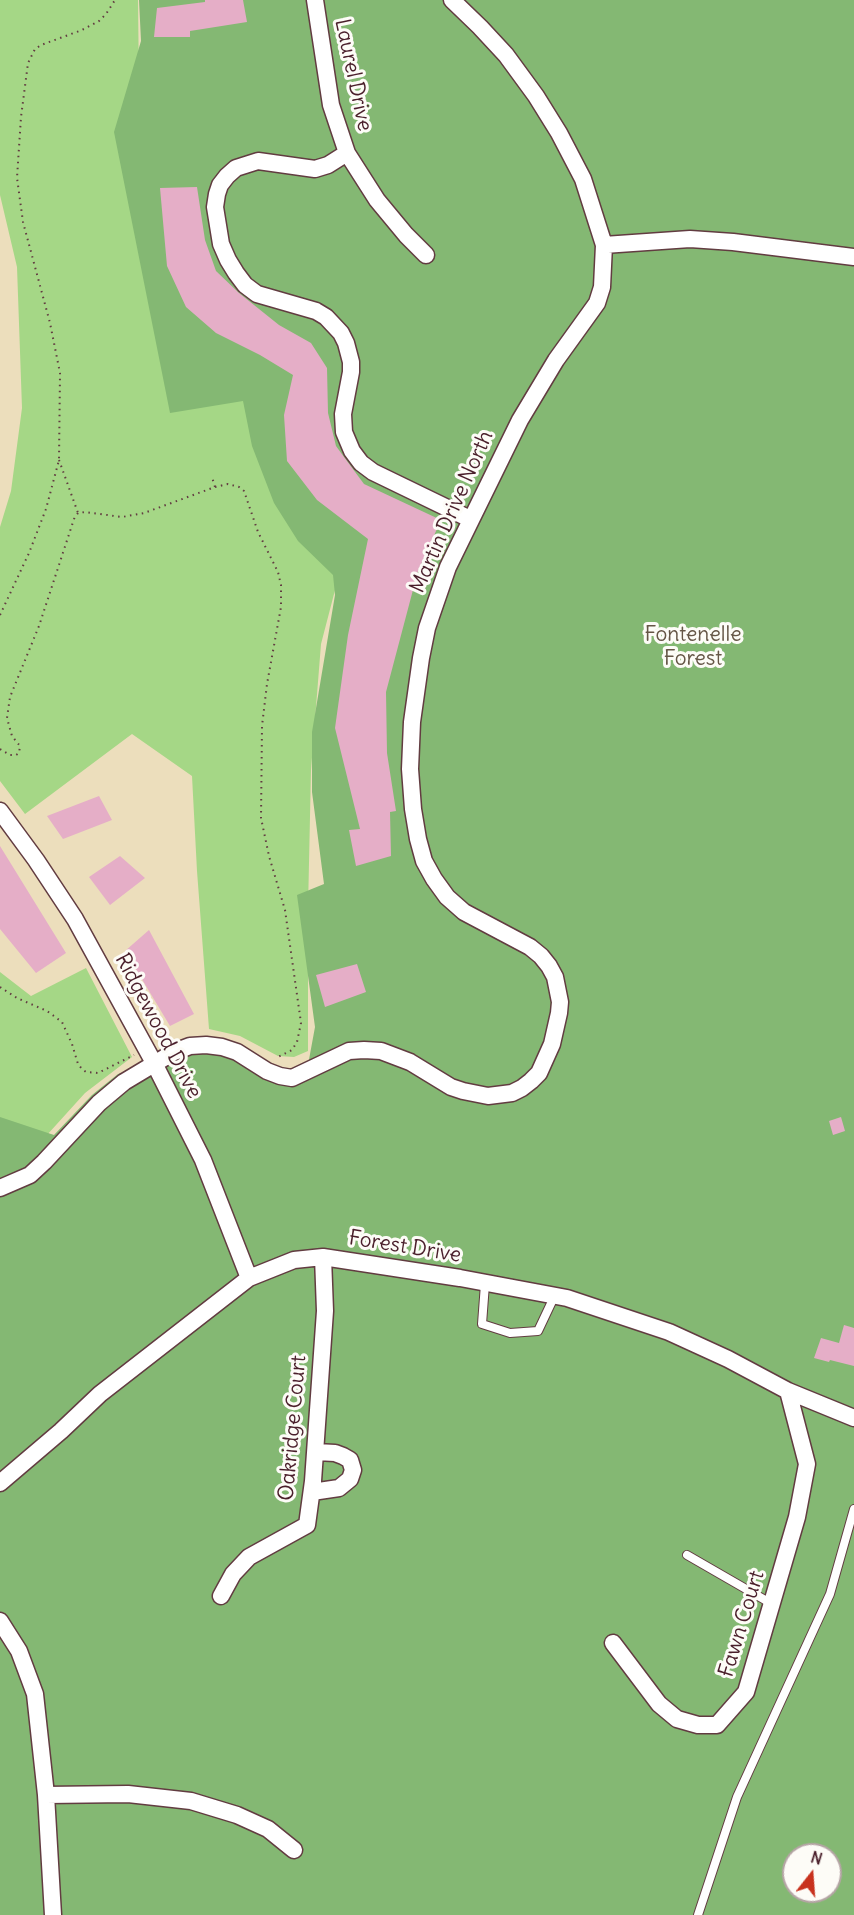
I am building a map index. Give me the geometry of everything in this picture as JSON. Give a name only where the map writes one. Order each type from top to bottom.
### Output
[{"type":"street","name":"Laurel Drive","points":[[315,0],[331,105],[347,153],[328,165],[315,169],[258,161],[236,168],[220,185],[217,194],[215,207],[221,244],[236,273],[245,285],[257,294],[316,311],[326,317],[341,333],[351,362],[343,414],[344,432],[352,451],[373,472],[470,519]]},
{"type":"street","name":"Martin Drive North","points":[[0,1188],[30,1175],[99,1103],[150,1056],[174,1052],[190,1046],[222,1047],[237,1052],[267,1071],[292,1078],[348,1052],[381,1051],[410,1062],[451,1087],[489,1096],[512,1093],[522,1088],[539,1073],[552,1044],[559,1013],[558,988],[555,977],[541,956],[530,947],[464,912],[447,897],[424,861],[412,809],[410,769],[412,722],[421,658],[436,600],[448,567],[509,440],[543,381],[597,303],[602,287],[604,245],[583,179],[559,133],[506,55],[452,0]]},
{"type":"street","points":[[347,153],[377,200],[426,255]]},
{"type":"street","points":[[604,245],[690,239],[854,257]]},
{"type":"street","name":"Ridgewood Drive","points":[[0,811],[36,860],[75,920],[150,1056],[203,1160],[249,1278]]},
{"type":"street","name":"Forest Drive","points":[[0,1482],[61,1431],[100,1394],[249,1278],[294,1260],[323,1257],[555,1295],[669,1332],[728,1359],[788,1391],[854,1418]]},
{"type":"street","name":"Oakridge Court","points":[[221,1596],[233,1574],[249,1557],[306,1525],[316,1452],[325,1311],[323,1257]]},
{"type":"street","name":"Fawn Court","points":[[614,1643],[659,1704],[677,1719],[698,1725],[717,1725],[746,1692],[797,1517],[807,1464],[788,1391]]},
{"type":"street","points":[[312,1492],[339,1488],[351,1479],[353,1470],[350,1460],[343,1456],[316,1452]]},
{"type":"street","points":[[0,1621],[19,1651],[35,1694],[46,1795],[53,1915]]},
{"type":"street","points":[[46,1795],[128,1794],[191,1802],[237,1815],[268,1829],[294,1850]]},
{"type":"lane","points":[[485,1284],[482,1324],[510,1333],[538,1331],[555,1295]]},
{"type":"lane","points":[[698,1915],[738,1797],[830,1594],[854,1509]]},
{"type":"lane","points":[[687,1555],[773,1605]]},
{"type":"path","points":[[0,615],[29,553],[46,509],[59,460],[60,373],[19,199],[17,158],[28,63],[35,49],[50,40],[90,27],[106,14],[115,0]]},
{"type":"path","points":[[0,749],[10,755],[19,753],[20,746],[12,736],[7,718],[10,697],[39,626],[71,526],[78,513],[59,460]]},
{"type":"path","points":[[212,477],[215,487]]},
{"type":"path","points":[[78,513],[122,517],[215,487],[228,484],[239,487],[244,491],[258,532],[278,572],[281,585],[281,607],[262,726],[261,818],[285,910],[301,1023],[297,1042],[292,1050],[277,1058]]},
{"type":"path","points":[[0,987],[17,998],[47,1011],[62,1022],[78,1064],[87,1072],[98,1073],[150,1056]]},
{"type":"green space","points":[[0,0],[138,0],[140,171],[206,347],[347,544],[321,644],[311,770],[308,1051],[294,1057],[278,1056],[240,1036],[209,1029],[192,776],[132,734],[25,814],[0,781],[0,527],[11,491],[22,408],[17,267],[0,195]]},
{"type":"green space","name":"Fontenelle Forest","points":[[139,0],[854,0],[854,1915],[0,1915],[0,1117],[54,1135],[92,1095],[118,1074],[134,1069],[175,1046],[293,1071],[308,1065],[315,1027],[297,895],[324,884],[312,792],[312,732],[335,595],[333,575],[298,541],[274,503],[252,446],[243,401],[170,413],[114,132],[141,41]]},
{"type":"green space","points":[[86,968],[132,1057],[85,1093],[47,1135],[0,1120],[0,972],[31,996]]},
{"type":"building","points":[[205,0],[243,0],[247,22],[190,31],[190,37],[154,37],[157,8],[205,2]]},
{"type":"building","points":[[197,187],[205,240],[216,271],[279,325],[311,343],[327,368],[328,413],[336,446],[344,457],[364,484],[441,520],[418,571],[386,692],[387,753],[396,811],[390,812],[391,856],[356,866],[349,830],[360,829],[335,728],[348,635],[368,539],[317,500],[287,461],[284,415],[293,375],[216,333],[186,307],[167,266],[160,188]]},
{"type":"building","points":[[99,796],[112,820],[63,839],[47,816]]},
{"type":"building","points":[[0,846],[66,953],[36,973],[0,929]]},
{"type":"building","points":[[120,856],[145,878],[110,905],[89,877]]},
{"type":"building","points":[[149,930],[194,1014],[170,1026],[125,951]]},
{"type":"building","points":[[357,964],[366,992],[325,1007],[316,975]]},
{"type":"building","points":[[841,1117],[845,1131],[833,1135],[829,1121]]},
{"type":"building","points":[[844,1325],[854,1328],[854,1366],[814,1358],[821,1338],[839,1343]]}]
